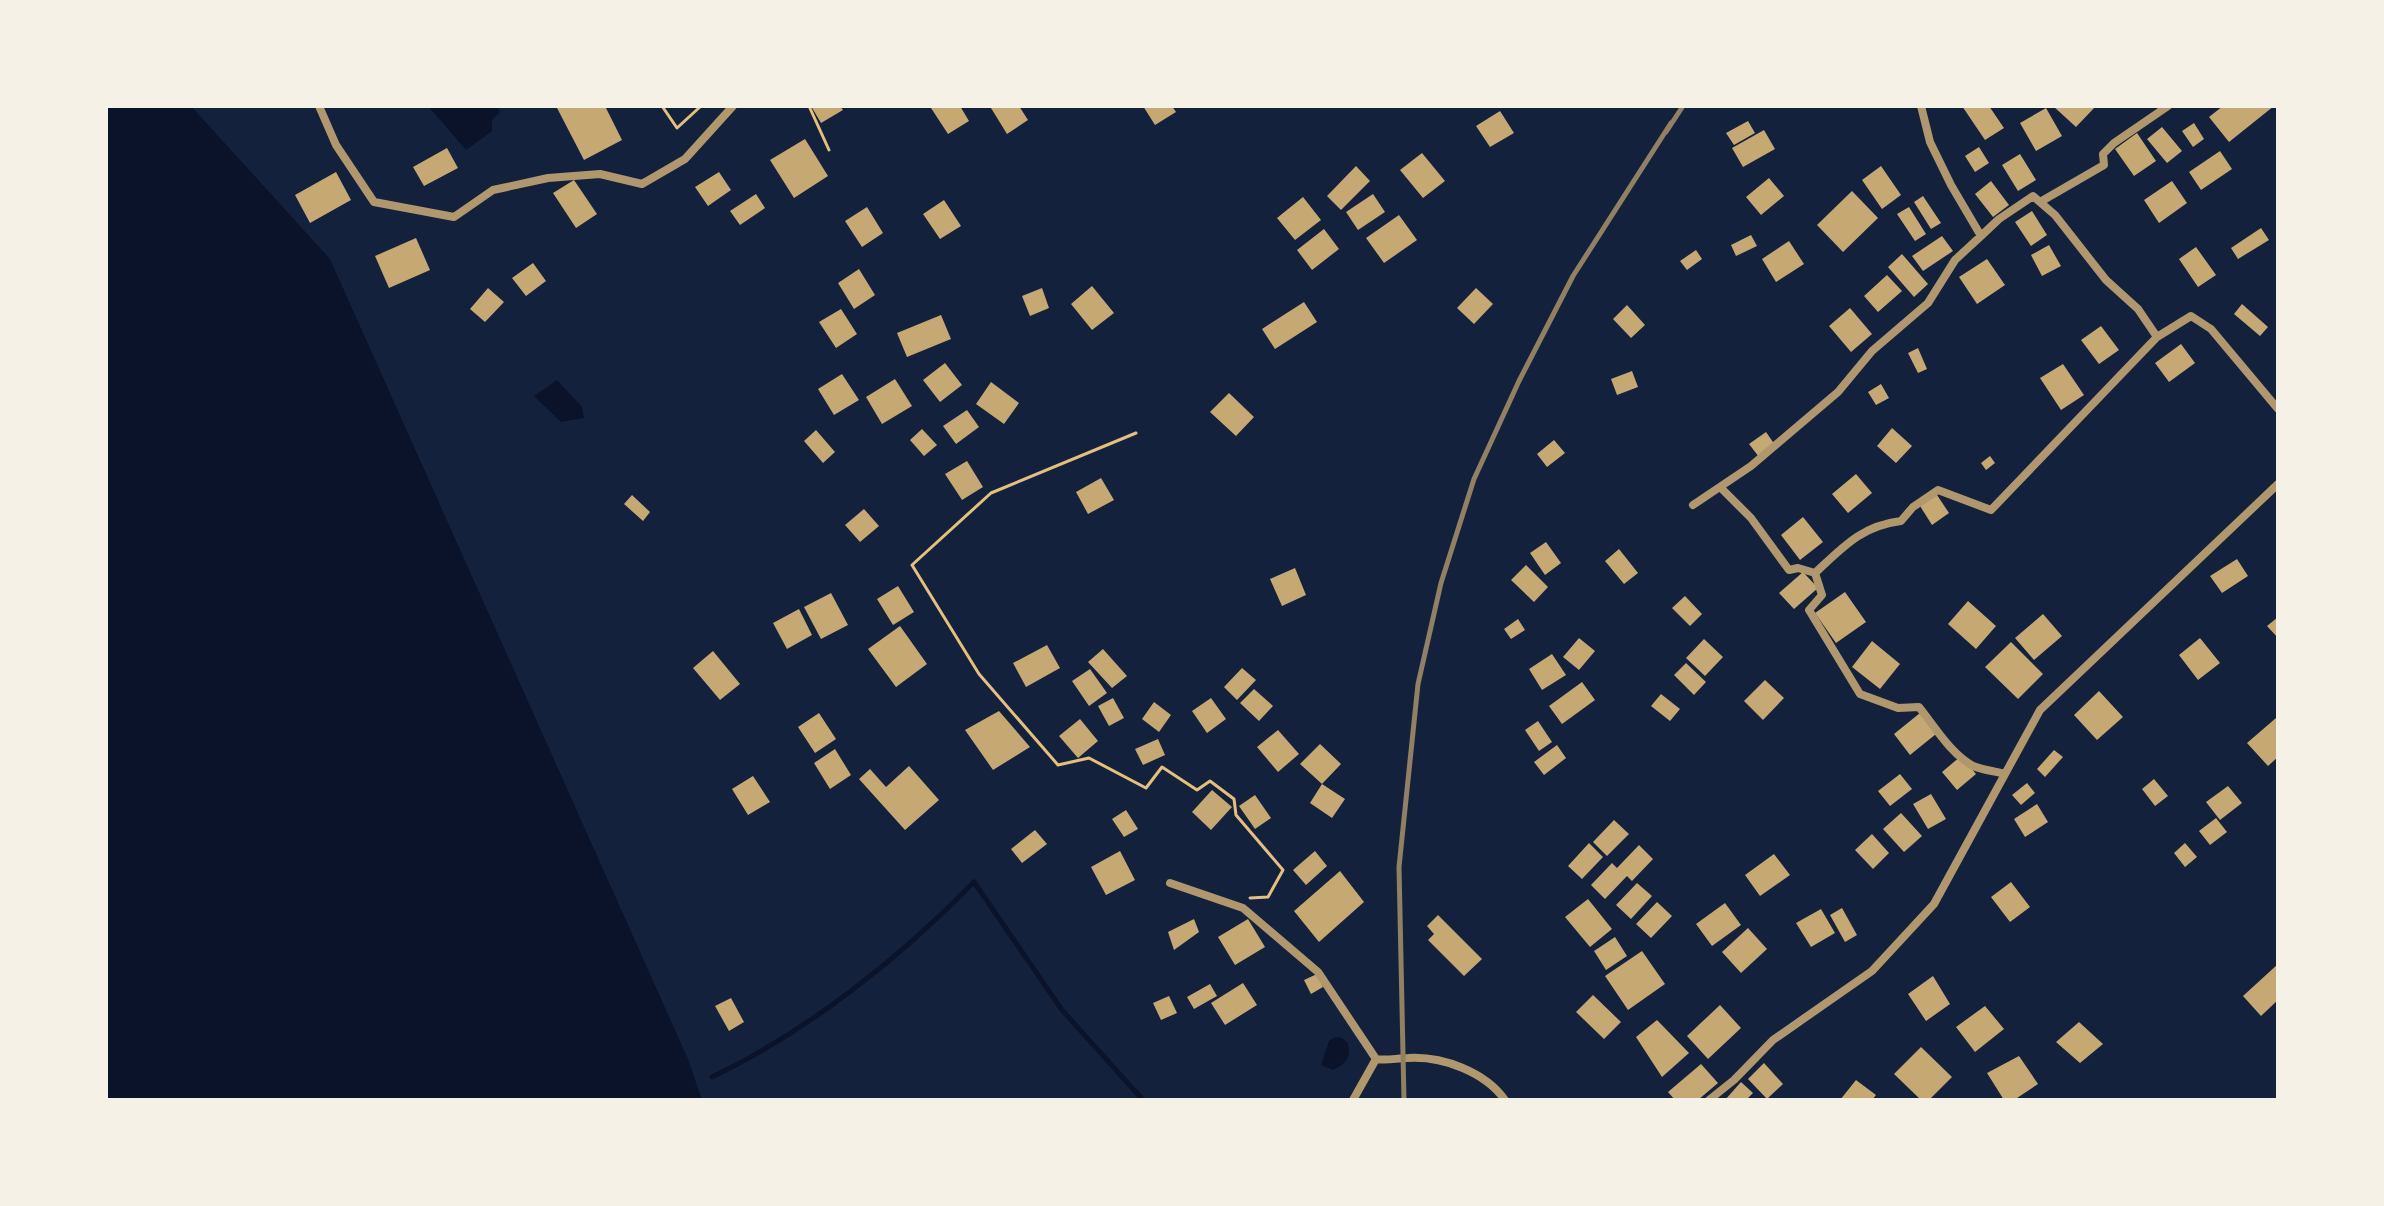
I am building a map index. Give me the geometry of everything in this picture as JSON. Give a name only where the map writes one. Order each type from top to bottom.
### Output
[{"type":"street","points":[[319,106],[336,145],[374,202],[454,217],[493,190],[548,178],[600,174],[642,184],[685,159],[733,106]]},
{"type":"street","points":[[1921,106],[1930,142],[1981,236]]},
{"type":"street","points":[[2040,202],[2104,165],[2103,154],[2114,143],[2168,106]]},
{"type":"street","points":[[1693,505],[1751,466],[1838,392],[1872,351],[1928,303],[1955,260],[1999,219],[2033,196],[2055,215],[2106,280],[2138,309],[2157,337]]},
{"type":"street","points":[[1815,573],[1852,538],[1882,523],[1901,521],[1913,507],[1938,490],[1991,510],[2157,337],[2191,316],[2211,329],[2278,409]]},
{"type":"street","points":[[1709,1100],[1734,1080],[1773,1040],[1872,971],[1934,904],[2040,710],[2278,484]]},
{"type":"street","points":[[1720,487],[1751,518],[1789,570],[1798,568],[1815,573]]},
{"type":"street","points":[[1815,573],[1822,595],[1809,610],[1860,694],[1898,708],[1919,707],[1952,749],[1967,761],[1974,766],[2005,774]]},
{"type":"street","points":[[1170,883],[1243,908],[1318,972],[1376,1059]]},
{"type":"street","points":[[1376,1059],[1412,1058],[1457,1065],[1496,1088],[1505,1100]]},
{"type":"street","points":[[1353,1100],[1376,1059]]},
{"type":"path","points":[[662,106],[677,128],[701,106]]},
{"type":"path","points":[[809,106],[829,150]]},
{"type":"path","points":[[1136,433],[991,493],[912,565],[979,674],[1058,765],[1089,758],[1146,788],[1162,767],[1197,790],[1210,781],[1234,799],[1236,815],[1283,870],[1268,897],[1243,898]]},
{"type":"water","points":[[106,106],[191,106],[330,259],[688,1059],[702,1100],[106,1100]]},
{"type":"water","points":[[428,106],[497,106],[500,112],[492,120],[492,131],[466,150]]},
{"type":"water","points":[[557,380],[582,407],[584,418],[561,422],[534,396]]},
{"type":"water","points":[[1335,1037],[1348,1043],[1349,1053],[1345,1062],[1333,1070],[1321,1065],[1329,1041]]},
{"type":"building","points":[[556,106],[605,106],[622,140],[584,160]]},
{"type":"building","points":[[811,106],[840,106],[843,110],[821,123]]},
{"type":"building","points":[[960,106],[969,121],[948,134],[931,108]]},
{"type":"building","points":[[1019,106],[1028,120],[1007,134],[991,108]]},
{"type":"building","points":[[1143,106],[1172,106],[1176,112],[1155,125]]},
{"type":"building","points":[[1962,106],[1989,106],[2004,128],[1985,140]]},
{"type":"building","points":[[2053,106],[2096,106],[2076,127]]},
{"type":"building","points":[[2223,106],[2274,106],[2229,142],[2209,117]]},
{"type":"building","points":[[2046,108],[2062,136],[2036,151],[2020,123]]},
{"type":"building","points":[[1500,111],[1514,133],[1490,147],[1476,126]]},
{"type":"building","points":[[1748,121],[1755,133],[1734,145],[1726,133]]},
{"type":"building","points":[[2194,123],[2204,139],[2193,147],[2182,131]]},
{"type":"building","points":[[2162,127],[2182,151],[2167,163],[2147,139]]},
{"type":"building","points":[[1764,130],[1775,149],[1743,167],[1732,148]]},
{"type":"building","points":[[2137,133],[2156,161],[2134,176],[2115,149]]},
{"type":"building","points":[[805,139],[828,176],[794,198],[770,160]]},
{"type":"building","points":[[1979,147],[1989,163],[1975,172],[1965,156]]},
{"type":"building","points":[[447,148],[458,168],[424,186],[413,167]]},
{"type":"building","points":[[2220,151],[2232,169],[2201,190],[2189,172]]},
{"type":"building","points":[[1422,153],[1445,181],[1423,198],[1400,170]]},
{"type":"building","points":[[2020,154],[2036,180],[2018,191],[2002,165]]},
{"type":"building","points":[[1356,166],[1370,181],[1341,210],[1327,196]]},
{"type":"building","points":[[1881,166],[1901,195],[1882,209],[1862,180]]},
{"type":"building","points":[[336,172],[351,200],[310,223],[295,195]]},
{"type":"building","points":[[719,172],[731,190],[708,206],[695,187]]},
{"type":"building","points":[[1769,178],[1784,196],[1761,215],[1746,197]]},
{"type":"building","points":[[574,180],[597,214],[576,228],[553,193]]},
{"type":"building","points":[[1991,181],[2009,205],[1993,217],[1975,194]]},
{"type":"building","points":[[2172,181],[2187,203],[2159,223],[2144,200]]},
{"type":"building","points":[[1852,191],[1878,218],[1843,252],[1817,225]]},
{"type":"building","points":[[756,194],[765,208],[740,225],[730,211]]},
{"type":"building","points":[[1373,194],[1385,212],[1358,230],[1346,212]]},
{"type":"building","points":[[1923,196],[1941,223],[1931,229],[1914,202]]},
{"type":"building","points":[[1303,197],[1321,220],[1295,240],[1277,218]]},
{"type":"building","points":[[944,200],[961,226],[940,239],[923,214]]},
{"type":"building","points":[[867,207],[883,233],[862,247],[845,221]]},
{"type":"building","points":[[1909,207],[1926,234],[1915,241],[1897,214]]},
{"type":"building","points":[[2032,211],[2047,235],[2031,246],[2015,222]]},
{"type":"building","points":[[1399,215],[1417,240],[1384,263],[1366,238]]},
{"type":"building","points":[[2261,228],[2269,240],[2238,259],[2231,248]]},
{"type":"building","points":[[1324,229],[1339,249],[1312,270],[1297,250]]},
{"type":"building","points":[[1751,235],[1757,246],[1736,256],[1731,245]]},
{"type":"building","points":[[1942,236],[1953,251],[1923,271],[1912,256]]},
{"type":"building","points":[[416,238],[430,270],[389,288],[375,256]]},
{"type":"building","points":[[1789,241],[1804,264],[1776,282],[1762,259]]},
{"type":"building","points":[[2049,245],[2061,266],[2042,276],[2031,255]]},
{"type":"building","points":[[2196,247],[2216,275],[2198,287],[2179,259]]},
{"type":"building","points":[[1696,250],[1702,259],[1687,270],[1680,261]]},
{"type":"building","points":[[1902,254],[1928,284],[1914,297],[1888,267]]},
{"type":"building","points":[[1987,259],[2005,285],[1977,304],[1959,277]]},
{"type":"building","points":[[533,263],[546,281],[526,296],[512,278]]},
{"type":"building","points":[[859,269],[875,295],[854,309],[838,283]]},
{"type":"building","points":[[1887,275],[1902,291],[1878,312],[1864,296]]},
{"type":"building","points":[[1092,286],[1114,313],[1092,330],[1071,304]]},
{"type":"building","points":[[488,288],[504,302],[485,322],[470,309]]},
{"type":"building","points":[[1042,288],[1049,308],[1030,316],[1022,296]]},
{"type":"building","points":[[1476,288],[1493,304],[1474,324],[1457,308]]},
{"type":"building","points":[[1304,302],[1317,322],[1275,349],[1262,329]]},
{"type":"building","points":[[2242,304],[2268,327],[2260,336],[2234,314]]},
{"type":"building","points":[[1627,305],[1645,325],[1631,338],[1613,319]]},
{"type":"building","points":[[1850,308],[1872,334],[1851,352],[1829,326]]},
{"type":"building","points":[[841,309],[857,334],[836,348],[819,322]]},
{"type":"building","points":[[941,315],[951,339],[907,357],[897,333]]},
{"type":"building","points":[[2101,326],[2119,350],[2099,364],[2081,340]]},
{"type":"building","points":[[2181,344],[2195,363],[2169,382],[2155,363]]},
{"type":"building","points":[[1918,348],[1927,369],[1918,373],[1908,353]]},
{"type":"building","points":[[945,363],[962,385],[940,402],[923,380]]},
{"type":"building","points":[[2063,364],[2084,395],[2061,410],[2040,378]]},
{"type":"building","points":[[1632,371],[1638,387],[1617,395],[1611,379]]},
{"type":"building","points":[[842,374],[859,400],[834,415],[818,389]]},
{"type":"building","points":[[895,379],[912,406],[882,424],[866,397]]},
{"type":"building","points":[[991,382],[1019,403],[1004,424],[976,404]]},
{"type":"building","points":[[1881,384],[1889,398],[1876,405],[1868,392]]},
{"type":"building","points":[[1229,393],[1254,417],[1236,436],[1210,412]]},
{"type":"building","points":[[967,410],[979,427],[956,444],[943,426]]},
{"type":"building","points":[[1892,428],[1912,446],[1896,463],[1877,446]]},
{"type":"building","points":[[922,429],[937,445],[924,456],[910,440]]},
{"type":"building","points":[[816,430],[835,452],[823,463],[804,441]]},
{"type":"building","points":[[1766,432],[1775,445],[1759,457],[1749,444]]},
{"type":"building","points":[[1554,440],[1565,453],[1547,467],[1537,454]]},
{"type":"building","points":[[1990,456],[1995,463],[1986,470],[1981,463]]},
{"type":"building","points":[[967,461],[983,487],[962,500],[945,474]]},
{"type":"building","points":[[1856,474],[1872,493],[1848,513],[1832,494]]},
{"type":"building","points":[[1101,478],[1114,500],[1088,514],[1076,492]]},
{"type":"building","points":[[632,495],[650,512],[643,521],[624,504]]},
{"type":"building","points":[[1937,495],[1949,513],[1932,525],[1920,506]]},
{"type":"building","points":[[864,509],[879,526],[860,542],[845,525]]},
{"type":"building","points":[[1803,517],[1823,542],[1800,560],[1781,535]]},
{"type":"building","points":[[1546,542],[1561,563],[1545,575],[1530,553]]},
{"type":"building","points":[[1619,549],[1638,573],[1624,584],[1605,561]]},
{"type":"building","points":[[2237,559],[2248,576],[2222,593],[2210,576]]},
{"type":"building","points":[[1526,565],[1548,587],[1534,602],[1511,580]]},
{"type":"building","points":[[1295,568],[1306,595],[1282,606],[1270,579]]},
{"type":"building","points":[[1803,572],[1818,588],[1794,609],[1779,593]]},
{"type":"building","points":[[898,586],[914,612],[893,625],[877,599]]},
{"type":"building","points":[[1845,592],[1866,622],[1836,643],[1815,613]]},
{"type":"building","points":[[831,593],[848,625],[821,639],[804,607]]},
{"type":"building","points":[[1685,596],[1702,614],[1690,626],[1672,608]]},
{"type":"building","points":[[1968,601],[1996,626],[1976,649],[1948,624]]},
{"type":"building","points":[[799,609],[812,635],[787,649],[773,623]]},
{"type":"building","points":[[2043,614],[2062,636],[2034,660],[2015,638]]},
{"type":"building","points":[[2278,617],[2278,638],[2267,626]]},
{"type":"building","points":[[1518,619],[1525,630],[1511,639],[1504,629]]},
{"type":"building","points":[[900,626],[927,664],[896,687],[868,649]]},
{"type":"building","points":[[1579,638],[1595,651],[1579,670],[1563,657]]},
{"type":"building","points":[[2200,638],[2220,663],[2198,680],[2179,655]]},
{"type":"building","points":[[1704,639],[1723,657],[1705,676],[1686,658]]},
{"type":"building","points":[[1872,641],[1900,664],[1880,689],[1852,667]]},
{"type":"building","points":[[2011,642],[2043,674],[2018,699],[1985,667]]},
{"type":"building","points":[[1047,645],[1060,668],[1026,687],[1013,663]]},
{"type":"building","points":[[1103,649],[1127,676],[1112,688],[1088,662]]},
{"type":"building","points":[[713,651],[740,684],[720,700],[693,668]]},
{"type":"building","points":[[1552,654],[1566,675],[1542,690],[1529,669]]},
{"type":"building","points":[[1686,663],[1706,682],[1694,695],[1674,675]]},
{"type":"building","points":[[1242,668],[1256,680],[1237,700],[1224,687]]},
{"type":"building","points":[[1090,669],[1107,693],[1089,706],[1072,681]]},
{"type":"building","points":[[1765,680],[1784,698],[1763,720],[1744,701]]},
{"type":"building","points":[[1582,682],[1595,700],[1562,724],[1549,706]]},
{"type":"building","points":[[1254,689],[1273,706],[1259,721],[1240,703]]},
{"type":"building","points":[[2099,691],[2123,717],[2097,740],[2074,715]]},
{"type":"building","points":[[1661,694],[1680,709],[1670,721],[1651,706]]},
{"type":"building","points":[[1113,698],[1124,718],[1109,726],[1098,706]]},
{"type":"building","points":[[1211,698],[1226,719],[1207,733],[1192,711]]},
{"type":"building","points":[[1154,702],[1171,715],[1159,732],[1142,719]]},
{"type":"building","points":[[999,711],[1030,747],[993,770],[965,730]]},
{"type":"building","points":[[819,713],[836,739],[815,753],[798,727]]},
{"type":"building","points":[[1920,713],[1936,734],[1910,755],[1894,734]]},
{"type":"building","points":[[2276,718],[2278,757],[2268,766],[2247,743]]},
{"type":"building","points":[[1080,719],[1098,741],[1078,758],[1059,736]]},
{"type":"building","points":[[1538,721],[1552,742],[1539,751],[1525,730]]},
{"type":"building","points":[[1278,730],[1299,754],[1278,772],[1257,747]]},
{"type":"building","points":[[1158,739],[1165,755],[1143,765],[1135,749]]},
{"type":"building","points":[[1320,744],[1341,764],[1322,784],[1300,764]]},
{"type":"building","points":[[1557,745],[1566,758],[1544,775],[1534,762]]},
{"type":"building","points":[[835,749],[851,775],[830,789],[814,763]]},
{"type":"building","points":[[2054,750],[2063,757],[2045,777],[2037,769]]},
{"type":"building","points":[[1961,756],[1976,774],[1957,790],[1942,772]]},
{"type":"building","points":[[909,766],[939,800],[905,830],[859,779],[870,769],[886,787]]},
{"type":"building","points":[[1900,774],[1912,789],[1890,806],[1878,791]]},
{"type":"building","points":[[753,776],[770,802],[748,815],[732,789]]},
{"type":"building","points":[[2154,779],[2168,796],[2155,806],[2142,789]]},
{"type":"building","points":[[2027,783],[2035,793],[2021,805],[2012,795]]},
{"type":"building","points":[[1322,784],[1345,799],[1332,818],[1310,803]]},
{"type":"building","points":[[2228,786],[2242,803],[2220,820],[2206,802]]},
{"type":"building","points":[[1212,790],[1232,807],[1211,830],[1192,812]]},
{"type":"building","points":[[1931,794],[1946,819],[1928,829],[1913,804]]},
{"type":"building","points":[[1255,795],[1271,818],[1255,829],[1239,806]]},
{"type":"building","points":[[2037,804],[2048,822],[2025,837],[2014,819]]},
{"type":"building","points":[[1126,810],[1138,829],[1124,837],[1112,819]]},
{"type":"building","points":[[1901,813],[1922,836],[1904,852],[1883,829]]},
{"type":"building","points":[[2216,818],[2227,832],[2210,845],[2199,831]]},
{"type":"building","points":[[1614,820],[1629,834],[1607,856],[1593,842]]},
{"type":"building","points":[[1035,830],[1047,844],[1022,863],[1011,849]]},
{"type":"building","points":[[1872,834],[1889,853],[1873,869],[1855,850]]},
{"type":"building","points":[[1589,843],[1603,857],[1582,879],[1568,866]]},
{"type":"building","points":[[2185,843],[2197,857],[2185,867],[2174,853]]},
{"type":"building","points":[[1639,845],[1653,859],[1632,881],[1627,876],[1605,899],[1591,885],[1612,863],[1617,868]]},
{"type":"building","points":[[1120,851],[1135,880],[1106,895],[1091,867]]},
{"type":"building","points":[[1315,851],[1327,866],[1306,885],[1293,870]]},
{"type":"building","points":[[1774,854],[1790,875],[1760,896],[1745,875]]},
{"type":"building","points":[[1340,871],[1364,902],[1319,942],[1294,911]]},
{"type":"building","points":[[2011,882],[2030,907],[2010,922],[1991,897]]},
{"type":"building","points":[[1637,883],[1652,896],[1631,919],[1616,905]]},
{"type":"building","points":[[1588,899],[1612,929],[1590,947],[1565,917]]},
{"type":"building","points":[[1657,902],[1672,916],[1651,938],[1636,924]]},
{"type":"building","points":[[1725,903],[1741,925],[1712,946],[1696,924]]},
{"type":"building","points":[[1842,908],[1857,935],[1845,942],[1830,915]]},
{"type":"building","points":[[1821,909],[1835,933],[1811,947],[1796,923]]},
{"type":"building","points":[[1438,915],[1482,959],[1464,976],[1428,940],[1434,934],[1427,926]]},
{"type":"building","points":[[1194,919],[1199,932],[1174,950],[1168,932]]},
{"type":"building","points":[[1248,919],[1265,947],[1235,965],[1218,937]]},
{"type":"building","points":[[1748,928],[1767,949],[1741,973],[1722,952]]},
{"type":"building","points":[[1615,937],[1627,956],[1606,970],[1594,951]]},
{"type":"building","points":[[1642,951],[1665,984],[1628,1010],[1605,976]]},
{"type":"building","points":[[2278,964],[2278,1000],[2261,1016],[2243,996]]},
{"type":"building","points":[[1317,974],[1323,987],[1311,994],[1304,980]]},
{"type":"building","points":[[1933,976],[1950,1004],[1926,1021],[1908,994]]},
{"type":"building","points":[[1243,983],[1257,1005],[1225,1025],[1211,1003]]},
{"type":"building","points":[[1210,984],[1217,996],[1194,1009],[1187,997]]},
{"type":"building","points":[[1593,995],[1621,1022],[1604,1039],[1576,1012]]},
{"type":"building","points":[[1169,996],[1177,1013],[1161,1020],[1153,1003]]},
{"type":"building","points":[[731,998],[744,1022],[729,1031],[715,1006]]},
{"type":"building","points":[[1720,1005],[1741,1028],[1708,1059],[1687,1036]]},
{"type":"building","points":[[1985,1006],[2004,1029],[1975,1052],[1956,1027]]},
{"type":"building","points":[[1657,1020],[1689,1053],[1662,1077],[1636,1037]]},
{"type":"building","points":[[2079,1022],[2103,1044],[2080,1063],[2056,1042]]},
{"type":"building","points":[[1921,1047],[1952,1077],[1929,1100],[1921,1100],[1894,1074]]},
{"type":"building","points":[[2019,1056],[2038,1084],[2014,1100],[2004,1100],[1987,1073]]},
{"type":"building","points":[[1764,1063],[1783,1084],[1767,1099],[1748,1079]]},
{"type":"building","points":[[1701,1064],[1718,1083],[1698,1100],[1675,1100],[1668,1092]]},
{"type":"building","points":[[1856,1080],[1876,1095],[1872,1100],[1840,1100]]},
{"type":"building","points":[[1741,1082],[1753,1093],[1746,1100],[1725,1100]]},
{"type":"waterway","points":[[712,1077],[783,1038],[851,991],[915,938],[974,882],[1062,1010],[1143,1100]]},
{"type":"railway","points":[[1666,132],[1683,106]]},
{"type":"railway","points":[[1404,1100],[1399,867],[1418,684],[1441,583],[1474,479],[1519,381],[1573,276],[1671,123],[1573,276]]}]
